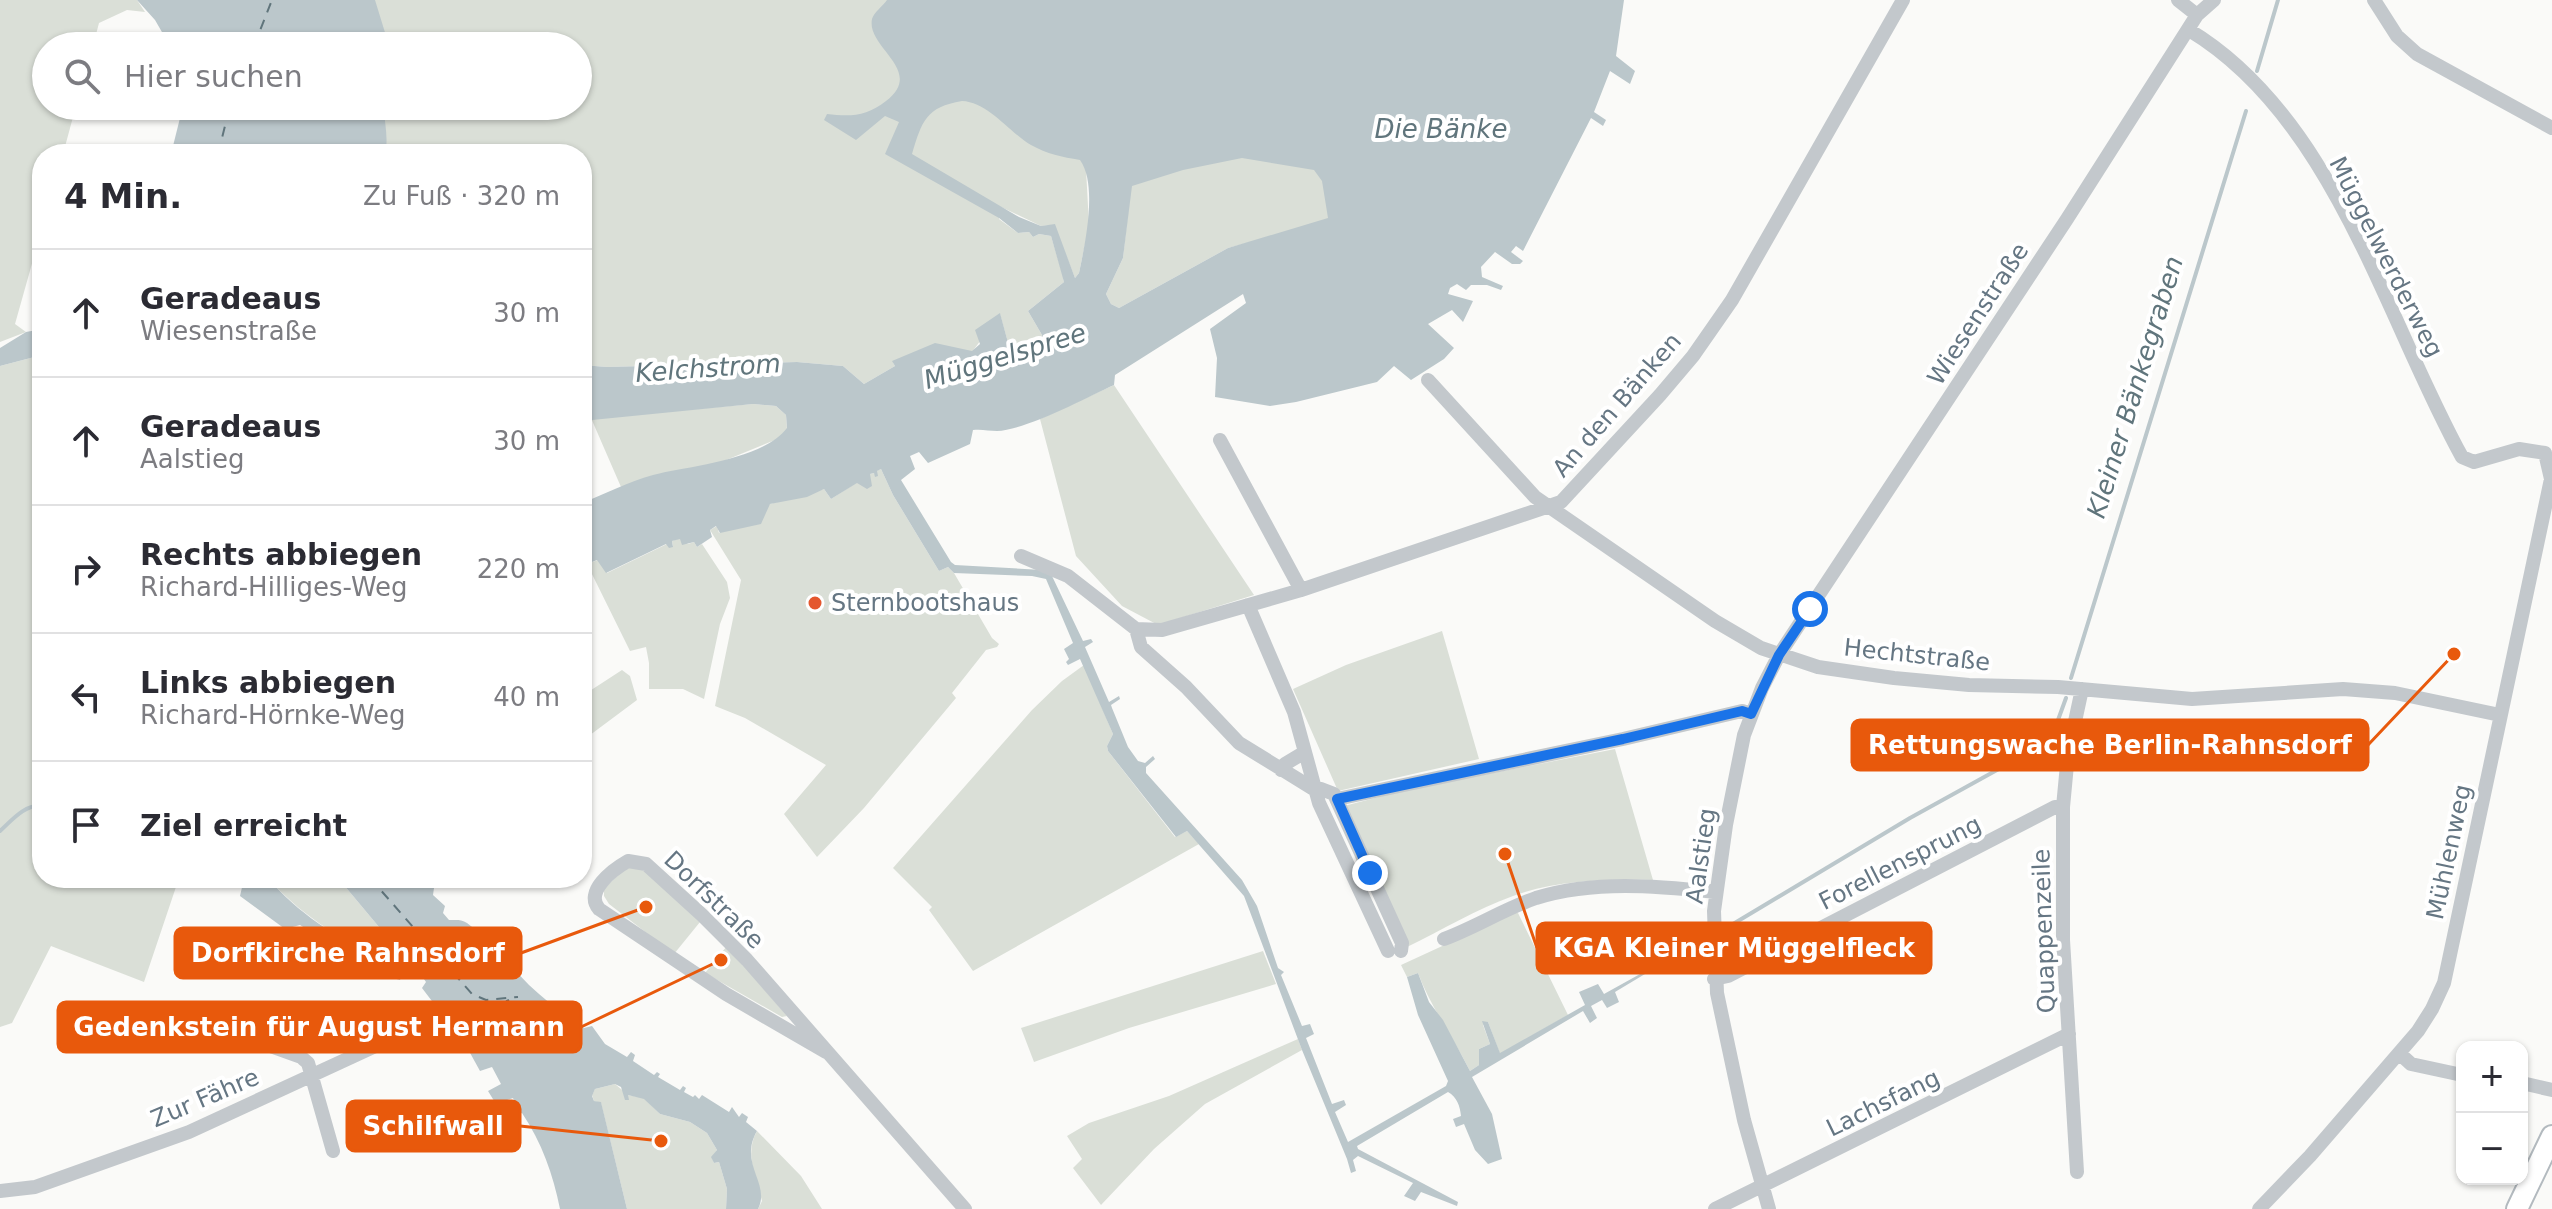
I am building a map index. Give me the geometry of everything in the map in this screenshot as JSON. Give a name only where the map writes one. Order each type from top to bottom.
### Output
[{"type":"main road","points":[[2517,1209],[2552,1136]]},
{"type":"street","name":"An den Bänken","points":[[1136,629],[1173,628],[1301,590],[1561,502],[1660,395],[1693,356],[1732,300],[1903,0]]},
{"type":"street","points":[[2178,0],[2197,15]]},
{"type":"street","name":"Wiesenstraße","points":[[1779,655],[2197,15],[2214,0]]},
{"type":"street","points":[[2374,0],[2397,36],[2417,54],[2552,128]]},
{"type":"street","name":"Müggelwerderweg","points":[[2189,30],[2251,78],[2306,149],[2351,224],[2462,457],[2474,462],[2519,449],[2549,450]]},
{"type":"street","name":"Hechtstraße","points":[[1428,380],[1535,497],[1715,621],[1749,643],[1779,655],[1818,667],[1969,685],[2082,689],[2192,699],[2343,689],[2395,693],[2500,715]]},
{"type":"street","points":[[1220,440],[1301,590]]},
{"type":"street","name":"Mühlenweg","points":[[2259,1209],[2310,1156],[2399,1053],[2432,1009],[2444,983],[2551,479],[2549,450]]},
{"type":"street","points":[[1021,556],[1068,576],[1136,629],[1141,647],[1186,687],[1239,743],[1315,789],[1329,791],[1337,799],[1402,943],[1395,951],[1328,822],[1315,789],[1294,712],[1248,605]]},
{"type":"street","name":"Aalstieg","points":[[1769,1209],[1744,1120],[1714,979],[1716,892],[1739,758],[1751,714],[1779,655]]},
{"type":"street","name":"Quappenzeile","points":[[2077,1172],[2063,940],[2063,807],[2068,754],[2082,689]]},
{"type":"street","points":[[1337,799],[1742,711],[1751,714]]},
{"type":"street","points":[[1281,770],[1305,752]]},
{"type":"street","name":"Forellensprung","points":[[1714,979],[1728,976],[2055,807],[2063,807]]},
{"type":"street","name":"Dorfstraße","points":[[826,1052],[726,994],[599,909],[593,895],[597,889],[628,861],[646,864],[747,960],[965,1209]]},
{"type":"street","points":[[1444,939],[1538,897],[1578,890],[1654,886],[1716,892]]},
{"type":"street","points":[[175,1016],[301,1057],[308,1063],[333,1151]]},
{"type":"street","name":"Zur Fähre","points":[[0,1191],[35,1187],[189,1132],[421,1025]]},
{"type":"street","name":"Lachsfang","points":[[1715,1209],[2069,1034]]},
{"type":"street","points":[[2399,1053],[2411,1064],[2456,1074]]},
{"type":"street","points":[[2528,1084],[2552,1090]]},
{"type":"shaded area","points":[[0,0],[137,0],[145,12],[127,10],[99,23],[97,32],[32,32],[32,120],[72,120],[66,144],[32,144],[32,264],[15,324],[26,332],[0,342]]},
{"type":"shaded area","points":[[334,0],[1077,0],[1225,21],[1358,213],[1228,248],[1119,308],[1111,304],[1106,294],[1123,258],[1131,186],[1086,169],[1089,225],[1079,273],[1075,278],[1054,225],[1041,226],[999,206],[999,219],[1018,233],[1029,232],[1033,237],[1039,234],[1051,236],[1063,276],[1064,282],[1028,311],[1042,335],[1042,342],[1036,347],[1010,350],[1000,314],[972,352],[893,362],[895,366],[864,384],[843,366],[797,362],[592,366],[592,144],[364,144],[363,120],[592,120],[592,32],[344,32]]},
{"type":"shaded area","points":[[32,358],[32,888],[176,888],[144,982],[51,946],[12,1023],[0,1027],[0,366]]},
{"type":"shaded area","points":[[1114,385],[1254,595],[1158,625],[1122,606],[1076,556],[1040,419]]},
{"type":"shaded area","points":[[753,404],[776,406],[786,415],[787,429],[780,438],[714,465],[652,476],[621,487],[592,418]]},
{"type":"shaded area","points":[[881,469],[893,495],[939,571],[948,567],[954,573],[992,638],[999,644],[986,650],[952,693],[956,698],[864,808],[817,857],[784,814],[826,765],[745,718],[715,706],[741,580],[710,530],[717,526],[719,533],[770,504],[824,489],[831,499],[870,474],[876,476],[876,471]]},
{"type":"shaded area","points":[[680,538],[688,544],[694,542],[697,547],[702,544],[727,582],[730,598],[720,624],[704,699],[683,689],[649,689],[646,647],[630,651],[592,574],[592,562],[598,560],[607,573],[667,544],[673,546],[672,541]]},
{"type":"shaded area","points":[[1442,631],[1479,759],[1338,791],[1293,689],[1346,665]]},
{"type":"shaded area","points":[[1084,665],[1113,734],[1108,751],[1175,837],[1187,831],[1199,844],[973,971],[929,910],[932,907],[893,868],[1032,710]]},
{"type":"shaded area","points":[[622,670],[630,676],[637,700],[592,734],[592,690]]},
{"type":"shaded area","points":[[1615,749],[1653,880],[1582,882],[1529,891],[1486,907],[1407,947],[1344,806],[1402,791]]},
{"type":"shaded area","points":[[635,866],[648,873],[700,922],[674,954],[609,904],[604,896],[604,889],[623,870]]},
{"type":"shaded area","points":[[278,888],[346,888],[384,933],[384,947],[380,954],[349,941],[292,902]]},
{"type":"shaded area","points":[[1518,913],[1568,1015],[1500,1054],[1488,1022],[1483,1025],[1490,1044],[1479,1049],[1479,1065],[1470,1071],[1418,973],[1407,977],[1401,965]]},
{"type":"shaded area","points":[[727,946],[787,1016],[782,1017],[705,973]]},
{"type":"shaded area","points":[[1263,951],[1276,984],[1129,1028],[1034,1062],[1021,1028]]},
{"type":"shaded area","points":[[1298,1039],[1302,1050],[1205,1104],[1154,1149],[1101,1205],[1073,1168],[1082,1159],[1067,1136],[1089,1123],[1169,1096]]},
{"type":"shaded area","points":[[615,1084],[628,1095],[644,1098],[660,1114],[690,1122],[707,1133],[717,1150],[712,1158],[714,1163],[719,1162],[727,1189],[726,1209],[627,1209],[601,1103],[594,1101],[592,1095],[595,1089]]},
{"type":"shaded area","points":[[757,1131],[801,1176],[822,1209],[758,1209],[762,1201],[751,1157]]},
{"type":"water","points":[[137,0],[375,0],[385,32],[162,32]]},
{"type":"water","name":"Die Bänke","points":[[887,0],[1624,0],[1616,56],[1635,71],[1630,84],[1610,71],[1594,112],[1606,120],[1603,126],[1591,118],[1523,251],[1516,246],[1511,252],[1523,261],[1512,264],[1495,252],[1481,267],[1482,277],[1503,286],[1501,290],[1487,285],[1471,285],[1466,290],[1457,284],[1450,288],[1448,294],[1473,301],[1463,322],[1452,310],[1428,324],[1454,348],[1444,359],[1411,380],[1394,366],[1377,382],[1296,402],[1270,406],[1215,397],[1217,358],[1210,329],[1246,303],[1243,294],[1115,375],[1114,385],[1024,425],[997,431],[973,430],[970,444],[928,463],[919,452],[910,456],[915,469],[901,480],[955,565],[1042,570],[1052,576],[1083,641],[1091,639],[1093,642],[1085,647],[1109,702],[1119,696],[1120,699],[1111,705],[1128,747],[1138,761],[1145,763],[1153,756],[1155,759],[1146,767],[1146,773],[1242,880],[1257,906],[1302,1026],[1310,1024],[1314,1034],[1306,1038],[1332,1104],[1344,1100],[1346,1105],[1335,1112],[1348,1142],[1446,1086],[1448,1081],[1418,1015],[1407,977],[1418,973],[1429,1002],[1443,1020],[1470,1071],[1479,1065],[1479,1049],[1490,1044],[1482,1021],[1488,1022],[1500,1053],[1585,1005],[1579,992],[1598,984],[1604,994],[1705,938],[1615,992],[1619,1002],[1607,1008],[1602,1000],[1591,1006],[1597,1018],[1590,1023],[1583,1011],[1472,1077],[1492,1114],[1502,1159],[1488,1164],[1475,1150],[1464,1124],[1456,1127],[1453,1119],[1461,1116],[1460,1109],[1456,1099],[1448,1092],[1357,1146],[1458,1202],[1457,1206],[1421,1192],[1415,1201],[1404,1196],[1413,1183],[1358,1156],[1353,1160],[1356,1171],[1351,1173],[1244,896],[1187,831],[1176,837],[1108,751],[1113,734],[1080,659],[1068,665],[1066,662],[1069,659],[1064,649],[1073,643],[1046,579],[954,573],[948,567],[939,571],[893,495],[881,469],[877,471],[878,476],[870,474],[872,486],[867,489],[857,483],[831,499],[824,489],[807,497],[770,504],[761,524],[720,533],[716,526],[710,530],[712,537],[697,547],[694,542],[682,545],[680,539],[672,541],[673,547],[669,548],[666,544],[606,573],[597,560],[592,562],[592,499],[653,475],[744,455],[776,439],[787,428],[786,415],[776,406],[753,404],[592,420],[592,366],[797,362],[843,366],[864,384],[895,366],[892,361],[935,343],[972,351],[980,344],[975,330],[1000,313],[1010,350],[1036,347],[1042,342],[1042,335],[1028,311],[1064,282],[1051,236],[1039,234],[1033,237],[1029,232],[1018,233],[999,218],[885,154],[899,122],[885,116],[856,140],[824,120],[827,114],[851,115],[872,110],[897,90],[900,79],[898,69],[877,40],[873,16]],"holes":[[[962,101],[981,106],[1037,148],[1080,160],[1089,199],[1084,247],[1079,273],[1075,278],[1055,224],[1041,226],[1019,217],[912,154],[927,117],[940,107]],[[1242,158],[1314,170],[1322,181],[1328,218],[1228,248],[1119,308],[1111,304],[1106,294],[1123,258],[1132,186],[1183,170]]]},
{"type":"water","points":[[180,120],[385,120],[386,144],[174,144]]},
{"type":"water","points":[[32,331],[32,358],[0,366],[0,348]]},
{"type":"water","points":[[242,888],[278,888],[319,924],[379,954],[384,947],[384,933],[346,888],[434,888],[433,895],[445,906],[443,913],[449,920],[463,921],[476,930],[529,985],[584,1028],[592,1026],[605,1044],[627,1057],[631,1052],[635,1055],[633,1061],[654,1075],[657,1072],[660,1074],[658,1077],[680,1090],[683,1086],[686,1088],[684,1092],[693,1097],[695,1095],[699,1099],[702,1095],[729,1112],[732,1107],[739,1117],[742,1113],[748,1117],[746,1122],[757,1131],[751,1153],[761,1190],[758,1209],[726,1209],[727,1189],[719,1162],[714,1163],[711,1157],[717,1150],[707,1133],[690,1122],[660,1114],[644,1099],[628,1095],[629,1100],[625,1100],[621,1087],[615,1084],[595,1089],[592,1096],[594,1101],[601,1102],[627,1209],[560,1209],[546,1159],[529,1124],[522,1113],[511,1116],[508,1110],[516,1106],[513,1098],[496,1104],[488,1091],[501,1084],[492,1067],[480,1071],[469,1051],[481,1047],[453,1014],[448,1016],[441,1013],[422,988],[426,982],[422,976],[404,969],[400,980],[393,978],[396,964],[391,962],[370,963],[367,973],[361,972],[365,962],[354,963],[300,925],[285,929],[240,896]]},
{"type":"waterway","name":"Kleiner Bänkegraben","points":[[2257,71],[2278,0]]},
{"type":"waterway","name":"Kleiner Bänkegraben","points":[[2071,678],[2246,111]]},
{"type":"waterway","name":"Kleiner Bänkegraben","points":[[1723,930],[1910,818],[2006,765],[2054,731],[2066,698]]},
{"type":"waterway","points":[[0,831],[24,810],[32,807]]},
{"type":"ferry route","points":[[259,32],[272,0]]},
{"type":"ferry route","points":[[220,144],[226,120]]},
{"type":"ferry route","points":[[379,888],[472,994],[486,1000],[518,997]]},
{"type":"ferry route","points":[[453,1004],[494,1006],[509,1000]]},
{"type":"ferry route","points":[[449,1003],[482,1010],[514,1000]]},
{"type":"place","name":"Sternbootshaus","points":[[815,603]]},
{"type":"place","name":"Rettungswache Berlin-Rahnsdorf","points":[[2454,654]]},
{"type":"place","name":"KGA Kleiner Müggelfleck","points":[[1505,854]]},
{"type":"place","name":"Dorfkirche Rahnsdorf","points":[[646,907]]},
{"type":"place","name":"Gedenkstein für August Hermann","points":[[721,960]]},
{"type":"place","name":"Schilfwall","points":[[661,1141]]},
{"type":"route","points":[[1370,873],[1337,799],[1742,711],[1751,714],[1779,655],[1810,609]]},
{"type":"water label","name":"Müggelspree","points":[[1005,356]]},
{"type":"water label","name":"Kelchstrom","points":[[708,368]]}]
